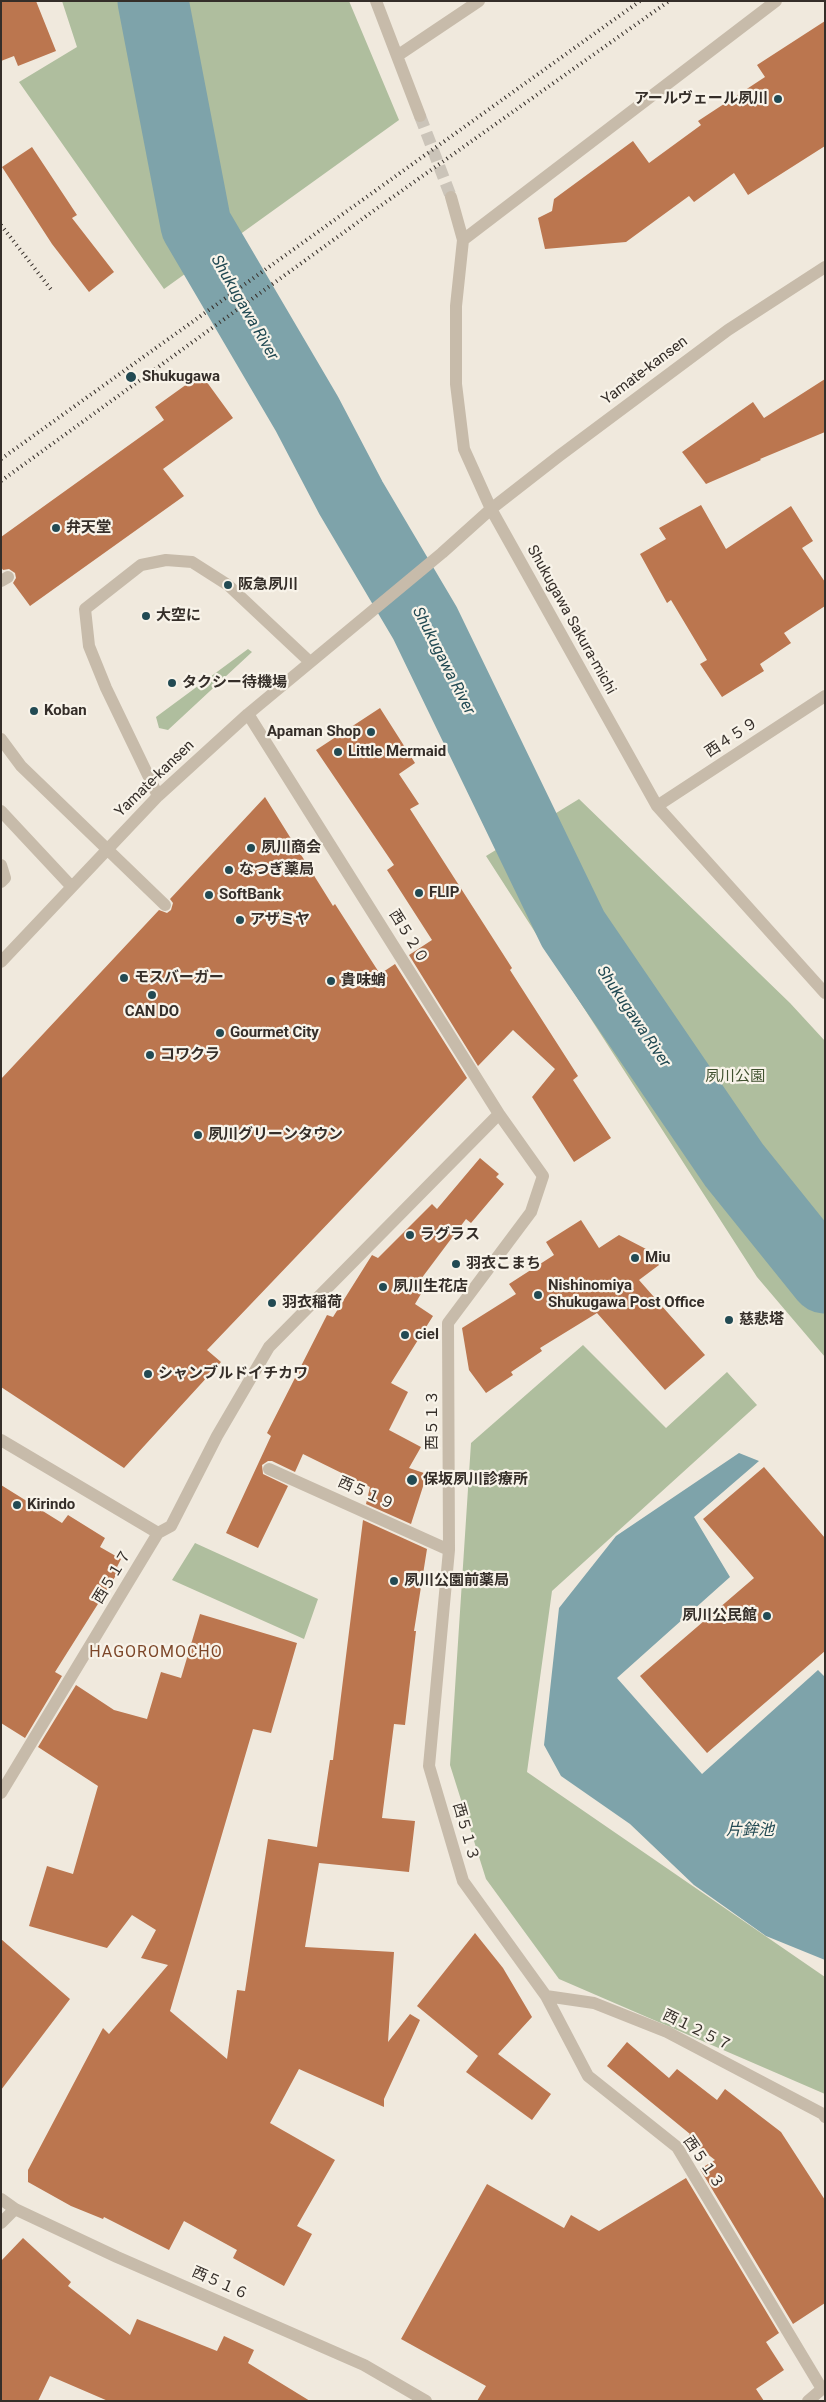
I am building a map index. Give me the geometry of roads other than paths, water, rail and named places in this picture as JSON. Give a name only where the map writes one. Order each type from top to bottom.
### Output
[{"type":"street","points":[[376,1],[420,116]]},
{"type":"street","points":[[397,56],[460,7],[479,1]]},
{"type":"street","points":[[463,240],[776,1]]},
{"type":"street","name":"Shukugawa Sakura-michi","points":[[451,198],[463,240],[456,306],[456,384],[464,449],[491,509],[657,806],[825,993]]},
{"type":"street","name":"Yamate-kansen","points":[[1,962],[158,796],[248,714],[442,553],[491,509],[728,330],[825,267]]},
{"type":"street","points":[[158,796],[106,688],[89,646],[85,609],[142,565],[166,560],[192,562],[228,584],[310,662]]},
{"type":"street","name":"西４５９","points":[[657,806],[825,696]]},
{"type":"street","name":"西５２０","points":[[248,714],[499,1114],[543,1176]]},
{"type":"street","points":[[1,739],[21,766],[165,905]]},
{"type":"street","points":[[1,811],[71,886]]},
{"type":"street","points":[[1,865],[5,878],[1,882]]},
{"type":"street","name":"西５１７","points":[[1,1793],[158,1533],[171,1526],[217,1436],[269,1347],[499,1114]]},
{"type":"street","name":"西５１３","points":[[543,1176],[531,1212],[448,1323],[449,1550],[429,1766],[463,1881],[546,1996],[588,2076],[677,2146],[823,2388],[808,2401]]},
{"type":"street","points":[[1,1440],[158,1533]]},
{"type":"street","name":"西５１９","points":[[269,1469],[449,1550]]},
{"type":"street","name":"西１２５７","points":[[546,1996],[594,2003],[667,2032],[823,2114],[825,2117]]},
{"type":"street","name":"西５１６","points":[[1,2199],[15,2209],[117,2257],[364,2365],[426,2401]]},
{"type":"street","points":[[1,2223],[15,2209]]},
{"type":"water","name":"片鉾池","points":[[739,1453],[759,1461],[694,1517],[730,1577],[617,1678],[702,1774],[818,1670],[825,1677],[825,1960],[766,1936],[694,1885],[630,1824],[561,1776],[544,1745],[559,1608],[616,1536]]},
{"type":"waterway","name":"Shukugawa River","points":[[153,1],[196,225],[307,414],[351,498],[425,623],[573,929],[734,1165],[825,1278]]},
{"type":"tunnel","points":[[420,116],[451,197]]},
{"type":"railway","points":[[1,459],[640,1]]},
{"type":"railway","points":[[1,481],[376,209],[669,1]]},
{"type":"railway","points":[[1,225],[53,292]]},
{"type":"place","name":"アールヴェール夙川","points":[[778,99]]},
{"type":"place","name":"Shukugawa","points":[[131,377]]},
{"type":"place","name":"弁天堂","points":[[56,528]]},
{"type":"place","name":"阪急夙川","points":[[228,585]]},
{"type":"place","name":"大空に","points":[[146,616]]},
{"type":"place","name":"タクシー待機場","points":[[172,683]]},
{"type":"place","name":"Koban","points":[[34,711]]},
{"type":"place","name":"Apaman Shop","points":[[371,732]]},
{"type":"place","name":"Little Mermaid","points":[[338,752]]},
{"type":"place","name":"夙川商会","points":[[251,848]]},
{"type":"place","name":"なつぎ薬局","points":[[229,870]]},
{"type":"place","name":"FLIP","points":[[419,893]]},
{"type":"place","name":"SoftBank","points":[[209,895]]},
{"type":"place","name":"アザミヤ","points":[[240,920]]},
{"type":"place","name":"モスバーガー","points":[[124,978]]},
{"type":"place","name":"貴味蛸","points":[[331,981]]},
{"type":"place","name":"CAN DO","points":[[152,995]]},
{"type":"place","name":"Gourmet City","points":[[220,1033]]},
{"type":"place","name":"コワクラ","points":[[150,1055]]},
{"type":"place","name":"夙川グリーンタウン","points":[[198,1135]]},
{"type":"place","name":"ラグラス","points":[[410,1235]]},
{"type":"place","name":"Miu","points":[[635,1258]]},
{"type":"place","name":"羽衣こまち","points":[[456,1264]]},
{"type":"place","name":"夙川生花店","points":[[383,1287]]},
{"type":"place","name":"Nishinomiya Shukugawa Post Office","points":[[538,1295]]},
{"type":"place","name":"羽衣稲荷","points":[[272,1303]]},
{"type":"place","name":"慈悲塔","points":[[729,1320]]},
{"type":"place","name":"ciel","points":[[405,1335]]},
{"type":"place","name":"シャンブルドイチカワ","points":[[148,1374]]},
{"type":"place","name":"保坂夙川診療所","points":[[412,1480]]},
{"type":"place","name":"Kirindo","points":[[17,1505]]},
{"type":"place","name":"夙川公園前薬局","points":[[394,1581]]},
{"type":"place","name":"夙川公民館","points":[[767,1616]]},
{"type":"district","name":"HAGOROMOCHO","points":[[156,1653]]},
{"type":"park label","name":"夙川公園","points":[[735,1077]]}]
